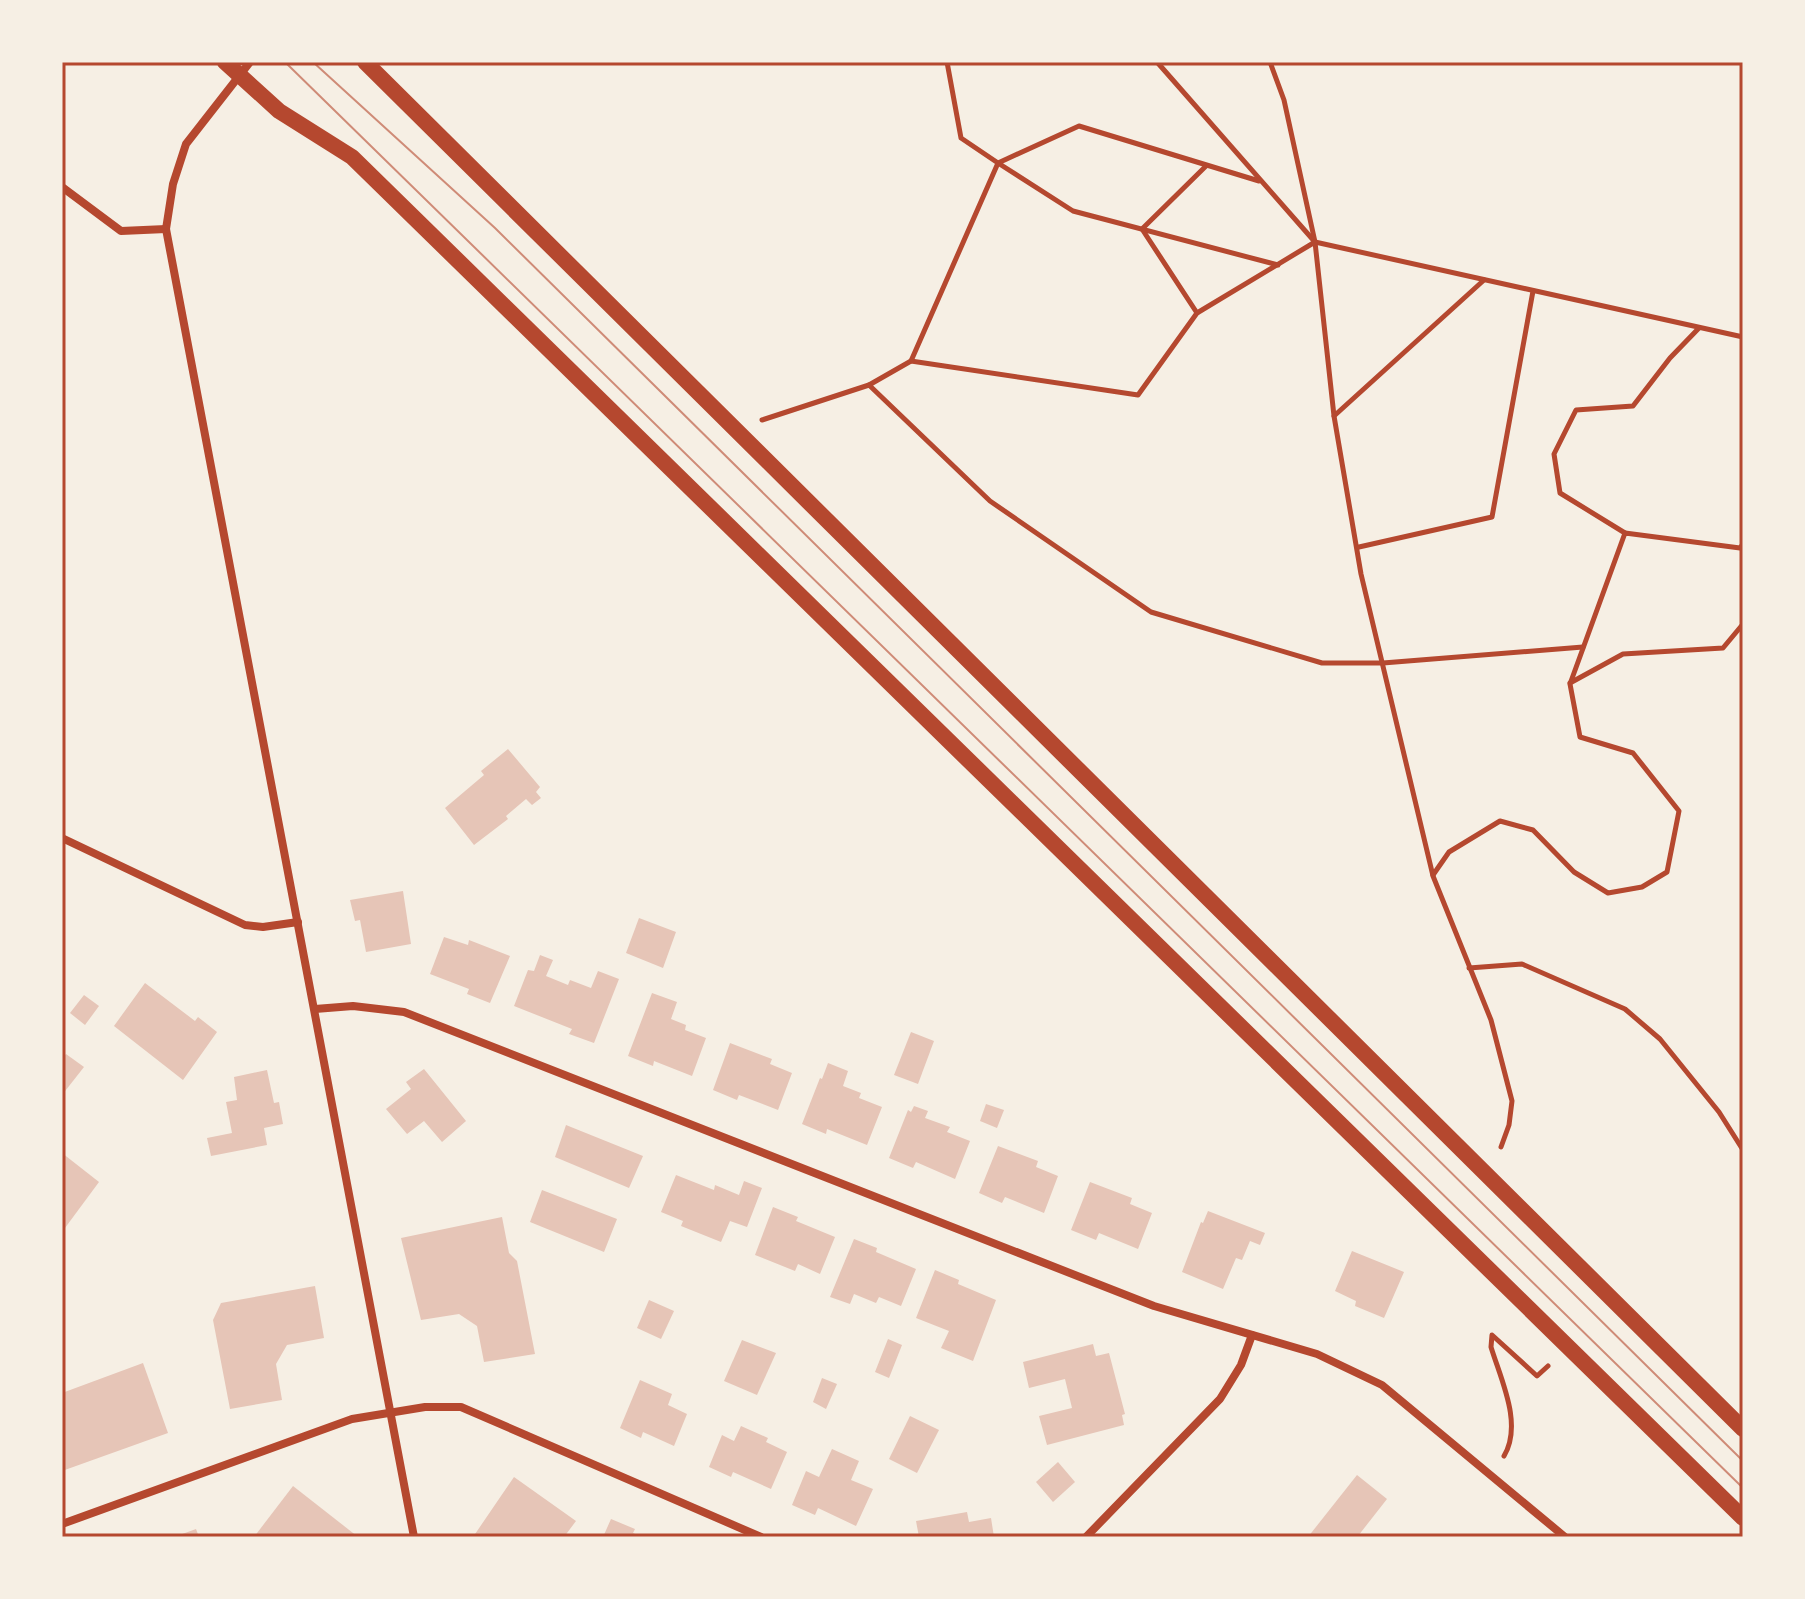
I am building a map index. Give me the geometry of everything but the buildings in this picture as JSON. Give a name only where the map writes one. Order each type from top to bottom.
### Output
[{"type":"main road","points":[[225,62],[279,111],[352,157],[1743,1518]]},
{"type":"main road","points":[[365,62],[1743,1429]]},
{"type":"street","points":[[250,62],[186,144],[173,184],[166,229],[414,1537]]},
{"type":"street","points":[[62,187],[121,231],[166,229]]},
{"type":"street","points":[[62,838],[245,925],[263,927],[298,922]]},
{"type":"street","points":[[315,1009],[353,1006],[404,1012],[1154,1306],[1317,1354],[1382,1385],[1565,1537]]},
{"type":"street","points":[[1086,1537],[1220,1399],[1241,1365],[1252,1335]]},
{"type":"street","points":[[62,1524],[352,1419],[425,1407],[461,1407],[761,1537]]},
{"type":"path","points":[[947,62],[961,138],[1073,211],[1278,265]]},
{"type":"path","points":[[1157,62],[1315,242],[1743,337]]},
{"type":"path","points":[[1270,62],[1284,100],[1315,242],[1334,416],[1359,547],[1361,574],[1433,876],[1491,1020],[1512,1101],[1509,1125],[1501,1147]]},
{"type":"path","points":[[757,421],[869,385],[911,361],[998,163],[1079,126],[1262,182]]},
{"type":"path","points":[[1142,229],[1207,165]]},
{"type":"path","points":[[1142,229],[1197,313]]},
{"type":"path","points":[[911,361],[1138,395],[1197,313],[1315,242]]},
{"type":"path","points":[[1334,416],[1484,280]]},
{"type":"path","points":[[1359,547],[1492,517],[1533,290]]},
{"type":"path","points":[[1699,327],[1633,406],[1576,410],[1554,454],[1560,493],[1625,533],[1742,549]]},
{"type":"path","points":[[869,385],[990,501],[1151,612],[1322,663],[1383,663],[1583,647]]},
{"type":"path","points":[[1433,876],[1449,852],[1500,821],[1533,830],[1574,872],[1608,893],[1642,887],[1667,872],[1679,811],[1633,753],[1580,737],[1570,684],[1625,533]]},
{"type":"path","points":[[1570,684],[1623,654],[1723,648],[1743,624]]},
{"type":"path","points":[[1469,968],[1522,964],[1625,1009],[1660,1039],[1719,1112],[1743,1150]]},
{"type":"path","points":[[1492,1475],[1509,1447],[1512,1417],[1491,1347],[1492,1335],[1537,1376],[1555,1359]]},
{"type":"tram line","points":[[285,62],[1743,1488]]},
{"type":"tram line","points":[[313,62],[495,228],[1743,1461]]}]
